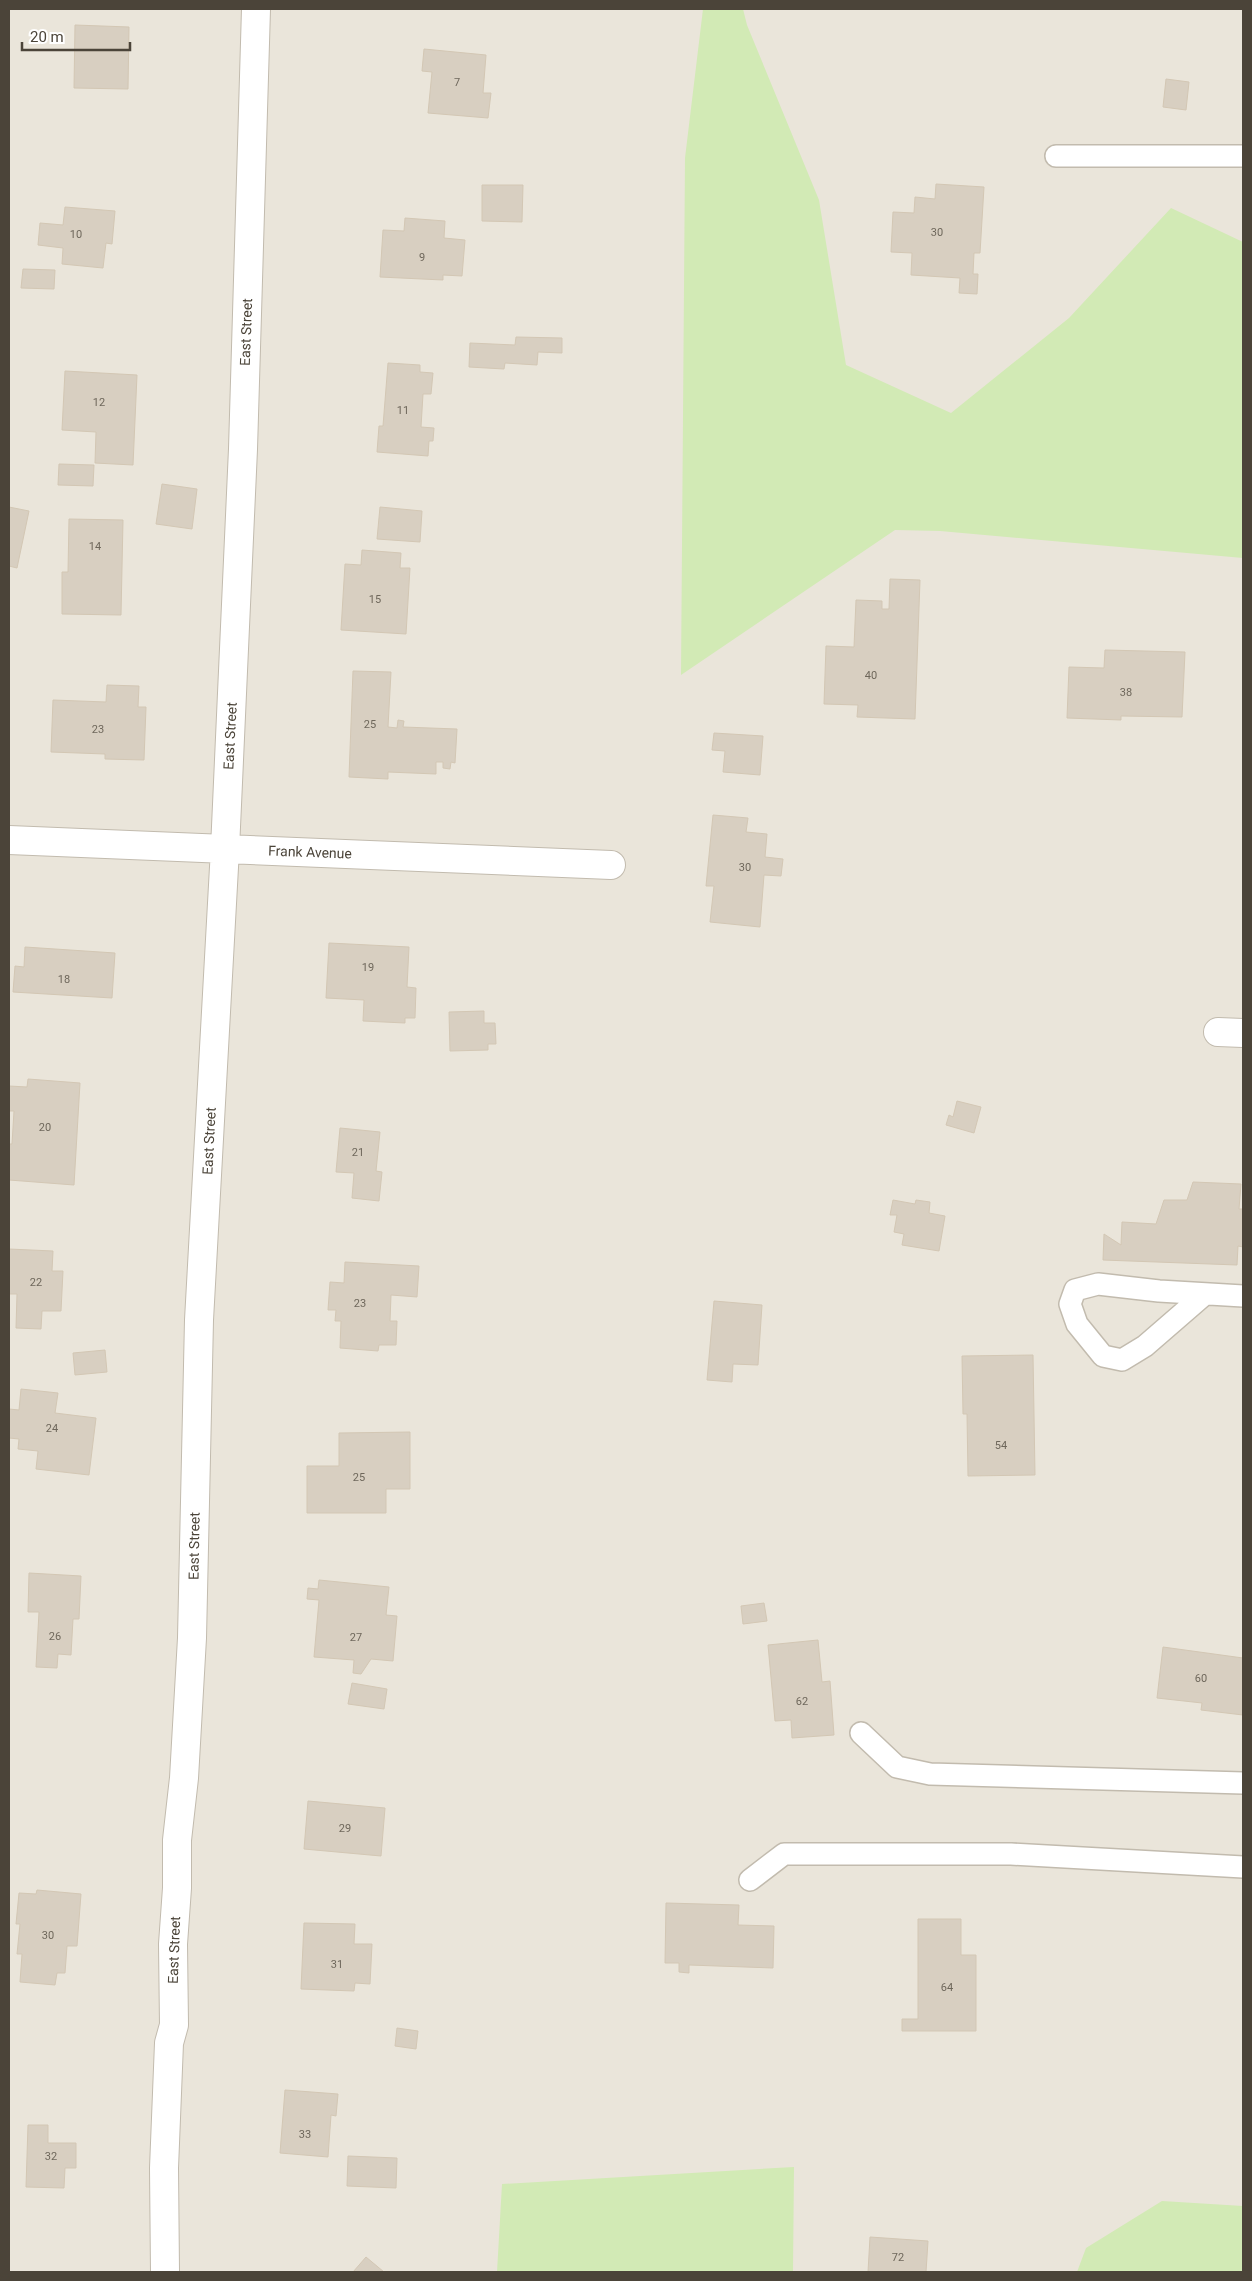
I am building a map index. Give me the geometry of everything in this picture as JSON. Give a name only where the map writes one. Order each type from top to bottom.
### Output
[{"type":"street","name":"East Street","points":[[166,2272],[164,2168],[169,2043],[174,2025],[173,1944],[177,1888],[177,1840],[184,1778],[192,1638],[199,1320],[225,848],[243,440],[256,9]]},
{"type":"street","name":"Frank Avenue","points":[[9,840],[611,865]]},
{"type":"lane","points":[[1056,156],[1243,156]]},
{"type":"lane","points":[[1205,1294],[1145,1346],[1122,1360],[1103,1356],[1077,1324],[1070,1304],[1075,1290],[1098,1284],[1243,1296]]},
{"type":"lane","points":[[861,1733],[897,1767],[930,1774],[1243,1783]]},
{"type":"lane","points":[[750,1880],[784,1854],[1011,1854],[1243,1867]]},
{"type":"shaded area","points":[[9,9],[1243,9],[1243,2272],[9,2272]]},
{"type":"green space","points":[[703,9],[743,9],[747,25],[819,200],[846,365],[951,413],[1069,318],[1171,208],[1243,242],[1243,558],[940,531],[895,530],[681,675],[685,158]]},
{"type":"green space","points":[[794,2167],[793,2272],[497,2272],[502,2184]]},
{"type":"green space","points":[[1162,2201],[1243,2206],[1243,2272],[1077,2272],[1086,2248]]},
{"type":"building","points":[[75,25],[129,27],[128,89],[74,88]]},
{"type":"building","points":[[424,49],[486,55],[483,93],[491,93],[488,118],[428,113],[432,72],[422,71]]},
{"type":"building","points":[[1166,79],[1189,82],[1186,110],[1163,107]]},
{"type":"building","points":[[936,184],[984,187],[980,253],[974,253],[973,274],[978,274],[977,294],[959,293],[960,278],[911,275],[912,253],[891,252],[893,212],[914,213],[915,197],[935,199]]},
{"type":"building","points":[[482,185],[523,185],[522,222],[482,221]]},
{"type":"building","points":[[65,207],[115,211],[112,244],[106,243],[103,268],[62,264],[63,248],[38,245],[40,223],[63,225]]},
{"type":"building","points":[[405,218],[445,221],[444,238],[465,240],[462,276],[443,275],[443,280],[380,277],[383,230],[404,231]]},
{"type":"building","points":[[23,269],[55,270],[54,289],[21,288]]},
{"type":"building","points":[[516,337],[562,338],[562,353],[538,352],[537,365],[505,363],[504,369],[469,367],[470,343],[515,345]]},
{"type":"building","points":[[388,363],[420,365],[420,372],[433,373],[431,394],[423,394],[421,427],[434,428],[433,441],[429,441],[428,456],[377,452],[379,426],[383,426]]},
{"type":"building","points":[[65,371],[137,375],[133,465],[95,463],[96,432],[62,430]]},
{"type":"building","points":[[59,464],[94,465],[93,486],[58,485]]},
{"type":"building","points":[[162,484],[197,489],[192,529],[156,524]]},
{"type":"building","points":[[9,507],[29,511],[17,568],[9,566]]},
{"type":"building","points":[[380,507],[422,511],[420,542],[377,539]]},
{"type":"building","points":[[69,519],[123,520],[121,615],[62,614],[62,572],[68,572]]},
{"type":"building","points":[[362,550],[401,553],[400,568],[410,568],[406,634],[341,630],[345,564],[361,565]]},
{"type":"building","points":[[890,579],[920,580],[915,719],[857,717],[858,705],[824,704],[826,646],[854,647],[856,600],[882,601],[882,609],[889,609]]},
{"type":"building","points":[[1105,650],[1185,652],[1182,717],[1121,716],[1121,720],[1067,718],[1069,667],[1104,668]]},
{"type":"building","points":[[353,671],[391,672],[388,727],[397,728],[398,720],[404,721],[403,727],[457,729],[455,763],[451,762],[450,769],[443,768],[443,762],[436,762],[436,774],[388,772],[388,779],[349,777]]},
{"type":"building","points":[[107,685],[139,686],[138,707],[146,707],[144,760],[105,759],[105,754],[51,752],[53,700],[106,702]]},
{"type":"building","points":[[714,733],[763,736],[760,775],[723,772],[725,751],[712,750]]},
{"type":"building","points":[[713,815],[748,818],[746,832],[767,834],[765,857],[783,859],[781,876],[764,875],[760,927],[710,922],[714,886],[706,886]]},
{"type":"building","points":[[329,943],[409,947],[407,987],[416,988],[415,1018],[405,1018],[405,1023],[363,1021],[364,1000],[326,998]]},
{"type":"building","points":[[25,947],[115,953],[112,998],[13,992],[15,966],[24,967]]},
{"type":"building","points":[[484,1011],[484,1023],[495,1023],[496,1044],[488,1044],[488,1050],[450,1051],[449,1012]]},
{"type":"building","points":[[28,1079],[80,1083],[74,1185],[9,1180],[9,1144],[12,1144],[14,1111],[9,1111],[9,1086],[27,1087]]},
{"type":"building","points":[[957,1101],[981,1107],[974,1133],[946,1125],[949,1115],[953,1117]]},
{"type":"building","points":[[340,1128],[380,1132],[376,1171],[382,1172],[379,1201],[352,1198],[354,1173],[336,1172]]},
{"type":"building","points":[[1193,1182],[1241,1184],[1239,1209],[1243,1209],[1243,1247],[1238,1246],[1237,1265],[1103,1260],[1104,1234],[1121,1245],[1122,1222],[1156,1224],[1164,1200],[1187,1200]]},
{"type":"building","points":[[893,1200],[915,1204],[916,1200],[930,1202],[929,1213],[945,1216],[939,1251],[902,1245],[904,1234],[894,1232],[897,1215],[890,1215]]},
{"type":"building","points":[[9,1249],[53,1251],[52,1271],[63,1271],[61,1311],[42,1311],[41,1329],[16,1328],[17,1294],[9,1294]]},
{"type":"building","points":[[345,1262],[419,1266],[417,1297],[391,1295],[390,1321],[397,1321],[396,1345],[379,1345],[378,1351],[340,1348],[341,1321],[335,1321],[336,1310],[328,1310],[330,1282],[344,1283]]},
{"type":"building","points":[[714,1301],[762,1305],[758,1365],[733,1364],[732,1382],[707,1380]]},
{"type":"building","points":[[105,1350],[107,1372],[75,1375],[73,1353]]},
{"type":"building","points":[[1033,1355],[1035,1475],[968,1476],[967,1414],[963,1414],[962,1356]]},
{"type":"building","points":[[21,1389],[58,1393],[55,1413],[96,1418],[89,1475],[36,1469],[38,1451],[18,1449],[19,1439],[9,1438],[9,1409],[19,1410]]},
{"type":"building","points":[[410,1432],[410,1489],[386,1489],[386,1513],[307,1513],[307,1466],[339,1466],[339,1433]]},
{"type":"building","points":[[29,1573],[81,1576],[79,1619],[73,1619],[71,1655],[58,1654],[57,1668],[36,1667],[39,1612],[28,1612]]},
{"type":"building","points":[[319,1580],[389,1587],[386,1615],[397,1616],[393,1661],[371,1659],[361,1674],[353,1673],[354,1660],[314,1657],[319,1600],[307,1599],[308,1588],[318,1589]]},
{"type":"building","points":[[764,1603],[767,1621],[743,1624],[741,1606]]},
{"type":"building","points":[[818,1640],[822,1682],[830,1681],[834,1735],[792,1738],[791,1720],[775,1721],[768,1645]]},
{"type":"building","points":[[1163,1647],[1243,1658],[1243,1715],[1201,1710],[1202,1703],[1157,1698]]},
{"type":"building","points":[[352,1683],[387,1689],[384,1709],[348,1704]]},
{"type":"building","points":[[308,1801],[385,1808],[381,1856],[304,1849]]},
{"type":"building","points":[[37,1890],[81,1894],[77,1946],[67,1946],[65,1973],[57,1973],[55,1985],[20,1982],[22,1954],[17,1954],[20,1924],[16,1924],[19,1893],[36,1894]]},
{"type":"building","points":[[666,1903],[739,1905],[738,1925],[774,1926],[773,1968],[689,1965],[689,1973],[679,1972],[679,1963],[665,1963]]},
{"type":"building","points":[[918,1919],[961,1919],[961,1955],[976,1955],[976,2031],[902,2031],[902,2019],[918,2019]]},
{"type":"building","points":[[304,1923],[355,1924],[354,1944],[372,1944],[370,1984],[355,1983],[354,1991],[301,1989]]},
{"type":"building","points":[[397,2028],[418,2031],[416,2049],[395,2046]]},
{"type":"building","points":[[285,2090],[338,2094],[336,2116],[331,2115],[328,2157],[280,2153]]},
{"type":"building","points":[[28,2125],[48,2125],[48,2143],[76,2143],[76,2168],[65,2168],[64,2188],[26,2187]]},
{"type":"building","points":[[348,2156],[397,2158],[396,2188],[347,2186]]},
{"type":"building","points":[[870,2237],[928,2241],[926,2272],[868,2272]]},
{"type":"building","points":[[366,2257],[384,2272],[353,2272]]}]
